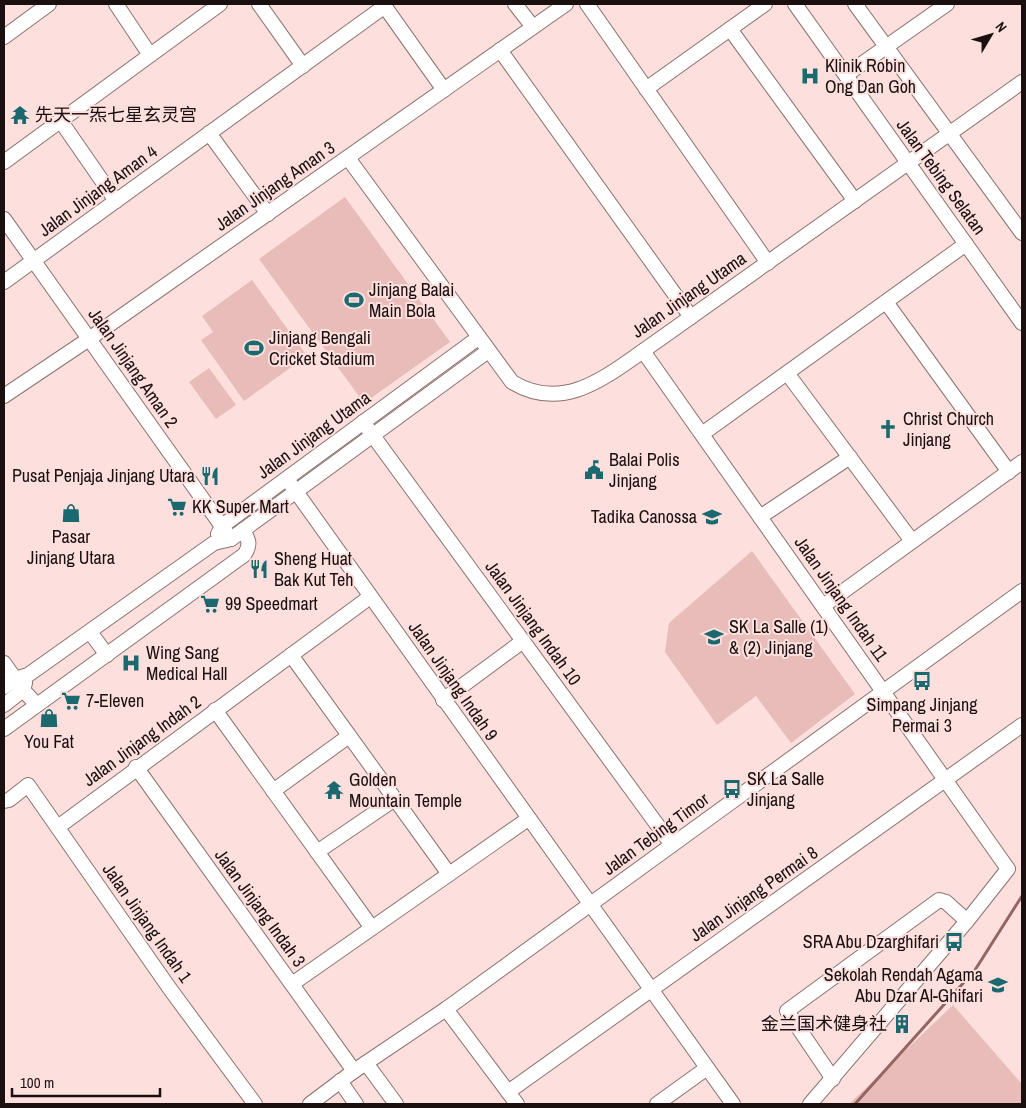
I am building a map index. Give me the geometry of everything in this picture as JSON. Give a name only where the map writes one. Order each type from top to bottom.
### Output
[{"type":"street","points":[[4,37],[49,4]]},
{"type":"street","points":[[116,4],[150,55]]},
{"type":"street","points":[[4,162],[220,4]]},
{"type":"street","points":[[260,4],[303,66]]},
{"type":"street","points":[[515,4],[532,28]]},
{"type":"street","name":"Jalan Jinjang Aman 3","points":[[4,396],[89,339],[566,4]]},
{"type":"street","points":[[587,4],[768,262]]},
{"type":"street","points":[[646,88],[765,4]]},
{"type":"street","name":"Jalan Tebing Selatan","points":[[795,4],[907,164],[1022,323]]},
{"type":"street","points":[[855,4],[1022,234]]},
{"type":"street","points":[[846,75],[947,4]]},
{"type":"street","points":[[384,5],[444,90]]},
{"type":"street","name":"Jalan Jinjang Aman 4","points":[[4,282],[303,66],[384,5]]},
{"type":"street","points":[[730,29],[855,201]]},
{"type":"street","points":[[500,50],[691,317]]},
{"type":"street","name":"Jalan Jinjang Utama","points":[[214,543],[222,526],[478,338],[512,382],[521,388],[533,392],[576,392],[595,383],[643,351],[1022,82]]},
{"type":"street","points":[[60,120],[116,201]]},
{"type":"street","points":[[210,133],[268,214]]},
{"type":"street","points":[[348,158],[478,338]]},
{"type":"street","name":"Jalan Jinjang Aman 2","points":[[4,219],[231,538]]},
{"type":"street","points":[[702,434],[966,244]]},
{"type":"street","points":[[886,302],[1009,472]]},
{"type":"street","name":"Jalan Jinjang Utama","points":[[4,705],[17,683],[214,543],[231,538],[243,530],[488,351]]},
{"type":"street","name":"Jalan Jinjang Indah 11","points":[[643,351],[1008,869],[967,921]]},
{"type":"street","points":[[787,372],[912,541]]},
{"type":"street","name":"Jalan Jinjang Indah 10","points":[[363,422],[672,845]]},
{"type":"street","points":[[760,517],[850,457]]},
{"type":"street","points":[[822,606],[1022,462]]},
{"type":"street","name":"Jalan Jinjang Indah 9","points":[[287,480],[733,1104]]},
{"type":"street","points":[[4,729],[244,555],[249,548],[249,541],[243,530]]},
{"type":"street","name":"Jalan Tebing Timor","points":[[310,1104],[366,1062],[446,1009],[1022,591]]},
{"type":"street","name":"Jalan Jinjang Indah 2","points":[[58,827],[136,767],[370,597]]},
{"type":"street","points":[[90,632],[107,655]]},
{"type":"street","points":[[444,700],[523,641]]},
{"type":"street","points":[[291,655],[449,874]]},
{"type":"street","points":[[4,663],[17,683],[37,705]]},
{"type":"street","points":[[215,710],[372,928]]},
{"type":"street","name":"Jalan Jinjang Permai 8","points":[[508,1092],[1022,725]]},
{"type":"street","points":[[273,791],[350,736]]},
{"type":"street","name":"Jalan Jinjang Indah 3","points":[[136,767],[354,1071]]},
{"type":"street","name":"Jalan Jinjang Indah 1","points":[[4,801],[9,800],[28,785],[170,989],[255,1104]]},
{"type":"street","points":[[317,852],[395,799]]},
{"type":"street","points":[[292,984],[528,819]]},
{"type":"street","points":[[810,1104],[833,1079],[967,921],[946,902],[939,900],[787,1011],[833,1079]]},
{"type":"street","points":[[446,1009],[516,1104]]},
{"type":"street","points":[[366,1062],[396,1104]]},
{"type":"street","points":[[657,1104],[707,1068]]},
{"type":"street","points":[[340,1082],[356,1104]]},
{"type":"shaded area","name":"Jinjang Balai Main Bola","points":[[345,197],[450,342],[364,403],[259,259]]},
{"type":"shaded area","name":"Jinjang Bengali Cricket Stadium","points":[[252,280],[307,356],[244,401],[201,340],[213,332],[202,316]]},
{"type":"shaded area","points":[[209,368],[236,405],[216,419],[189,382]]},
{"type":"shaded area","points":[[752,551],[855,694],[791,743],[756,696],[717,725],[665,652],[669,623]]},
{"type":"shaded area","points":[[953,1005],[1022,1084],[1022,1104],[849,1104]]},
{"type":"waterway","points":[[855,1104],[975,970],[1022,896]]},
{"type":"place","name":"Klinik Robin Ong Dan Goh","points":[[810,76]]},
{"type":"place","name":"先天一炁七星玄灵宫","points":[[20,115]]},
{"type":"place","name":"Jinjang Balai Main Bola","points":[[354,300]]},
{"type":"place","name":"Jinjang Bengali Cricket Stadium","points":[[254,348]]},
{"type":"place","name":"Christ Church Jinjang","points":[[888,429]]},
{"type":"place","name":"Balai Polis Jinjang","points":[[594,470]]},
{"type":"place","name":"Pusat Penjaja Jinjang Utara","points":[[210,476]]},
{"type":"place","name":"KK Super Mart","points":[[177,507]]},
{"type":"place","name":"Pasar Jinjang Utara","points":[[71,513]]},
{"type":"place","name":"Tadika Canossa","points":[[712,517]]},
{"type":"place","name":"Sheng Huat Bak Kut Teh","points":[[259,569]]},
{"type":"place","name":"99 Speedmart","points":[[210,604]]},
{"type":"place","name":"SK La Salle (1) & (2) Jinjang","points":[[714,637]]},
{"type":"place","name":"Wing Sang Medical Hall","points":[[131,663]]},
{"type":"place","name":"Simpang Jinjang Permai 3","points":[[922,681]]},
{"type":"place","name":"7-Eleven","points":[[71,701]]},
{"type":"place","name":"You Fat","points":[[49,718]]},
{"type":"place","name":"SK La Salle Jinjang","points":[[732,789]]},
{"type":"place","name":"Golden Mountain Temple","points":[[334,790]]},
{"type":"place","name":"SRA Abu Dzarghifari","points":[[954,942]]},
{"type":"place","name":"Sekolah Rendah Agama Abu Dzar Al-Ghifari","points":[[998,985]]},
{"type":"place","name":"金兰国术健身社","points":[[902,1024]]}]
